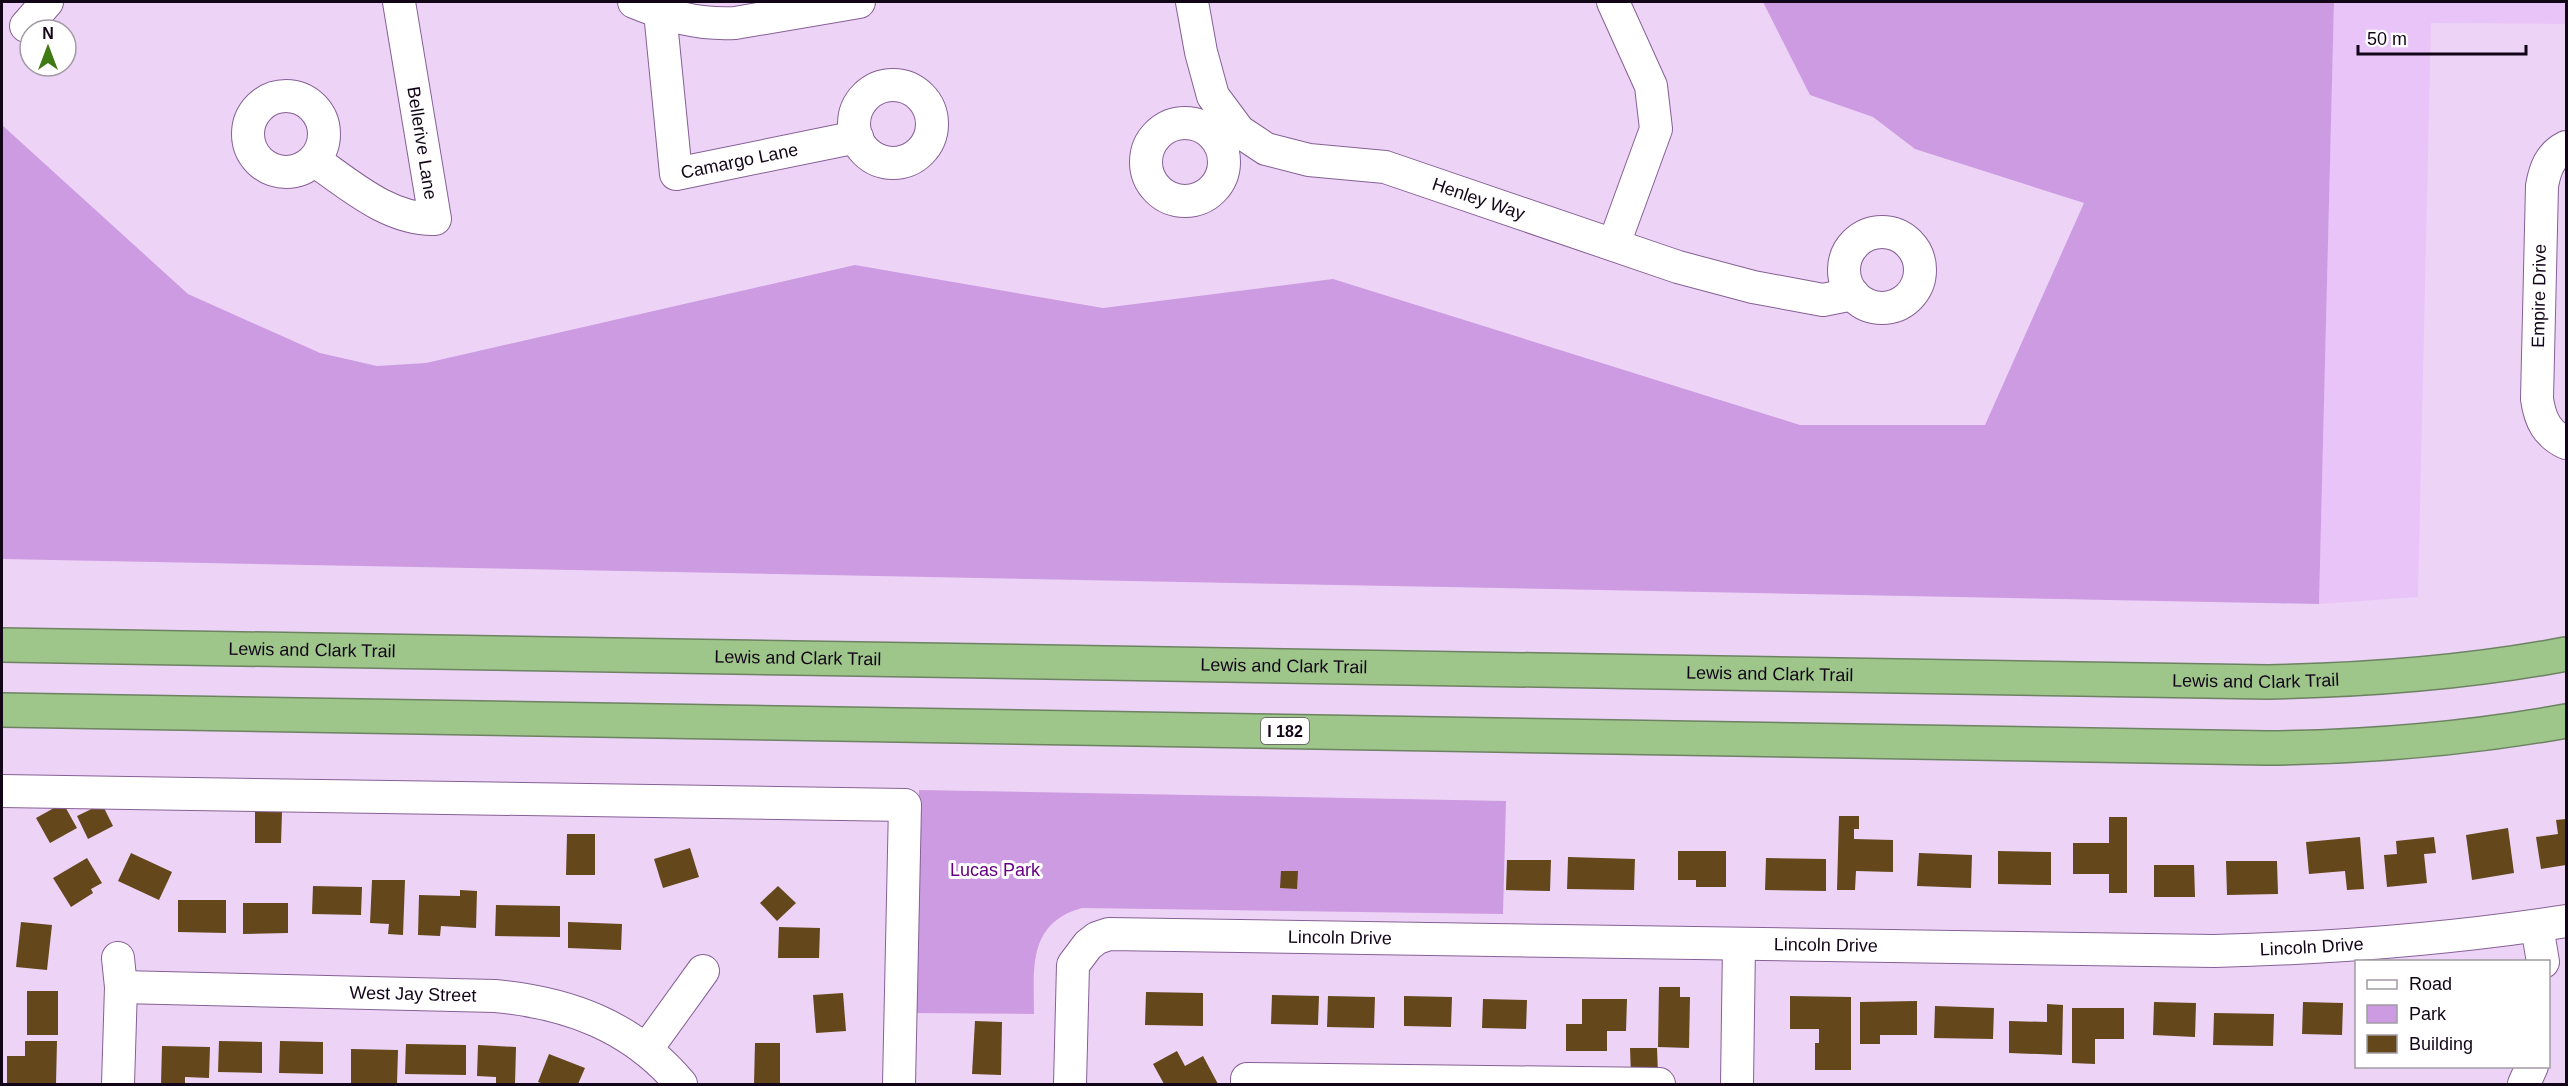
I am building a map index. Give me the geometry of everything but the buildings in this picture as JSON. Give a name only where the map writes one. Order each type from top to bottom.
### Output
[{"type":"highway","name":"Lewis and Clark Trail","points":[[2,645],[2268,682],[2375,680],[2510,665],[2566,654]]},
{"type":"highway","points":[[2510,665],[2566,646]]},
{"type":"highway","name":"I 182","points":[[2,710],[2266,748],[2344,747],[2421,742],[2498,733],[2566,721]]},
{"type":"street","points":[[33,18],[47,2]]},
{"type":"street","name":"Bellerive Lane","points":[[314,160],[357,191],[403,216],[419,220],[435,219],[399,2]]},
{"type":"street","points":[[652,5],[692,22],[735,23],[859,2]]},
{"type":"street","name":"Henley Way","points":[[1192,2],[1218,124],[1239,131],[1266,149],[1309,160],[1385,167],[1678,267],[1753,287],[1822,300],[1853,294]]},
{"type":"street","points":[[1613,2],[1651,86],[1656,129],[1614,244]]},
{"type":"street","name":"Camargo Lane","points":[[652,5],[676,174],[857,137]]},
{"type":"street","name":"Empire Drive","points":[[2566,147],[2552,158],[2545,170],[2542,186],[2537,399],[2544,425],[2553,436],[2566,443]]},
{"type":"street","points":[[2,791],[905,805],[899,1084]]},
{"type":"street","points":[[2543,960],[2552,924]]},
{"type":"street","name":"Lincoln Drive","points":[[1070,1084],[1073,965],[1088,945],[1097,938],[1109,934],[2147,951],[2259,950],[2427,940],[2552,924]]},
{"type":"street","points":[[1737,1084],[1739,945]]},
{"type":"street","points":[[646,1050],[703,971]]},
{"type":"street","name":"West Jay Street","points":[[118,1084],[120,972],[534,1000],[565,1007],[595,1019],[646,1050],[681,1084]]},
{"type":"street","points":[[2524,1084],[2531,1068]]},
{"type":"street","points":[[1247,1084],[1247,1079],[1659,1084]]},
{"type":"shaded area","points":[[2334,2],[2566,2],[2566,24],[2431,23],[2418,597],[2319,604]]},
{"type":"green space","points":[[1763,2],[2334,2],[2319,604],[2,559],[2,125],[188,294],[320,353],[377,366],[426,363],[855,265],[1103,308],[1333,279],[1800,425],[1985,425],[2084,203],[1915,149],[1873,117],[1810,95]]},
{"type":"green space","name":"Lucas Park","points":[[919,790],[1506,801],[1503,914],[1082,908],[1064,915],[1051,925],[1043,936],[1037,950],[1035,965],[1034,1014],[913,1013]]}]
